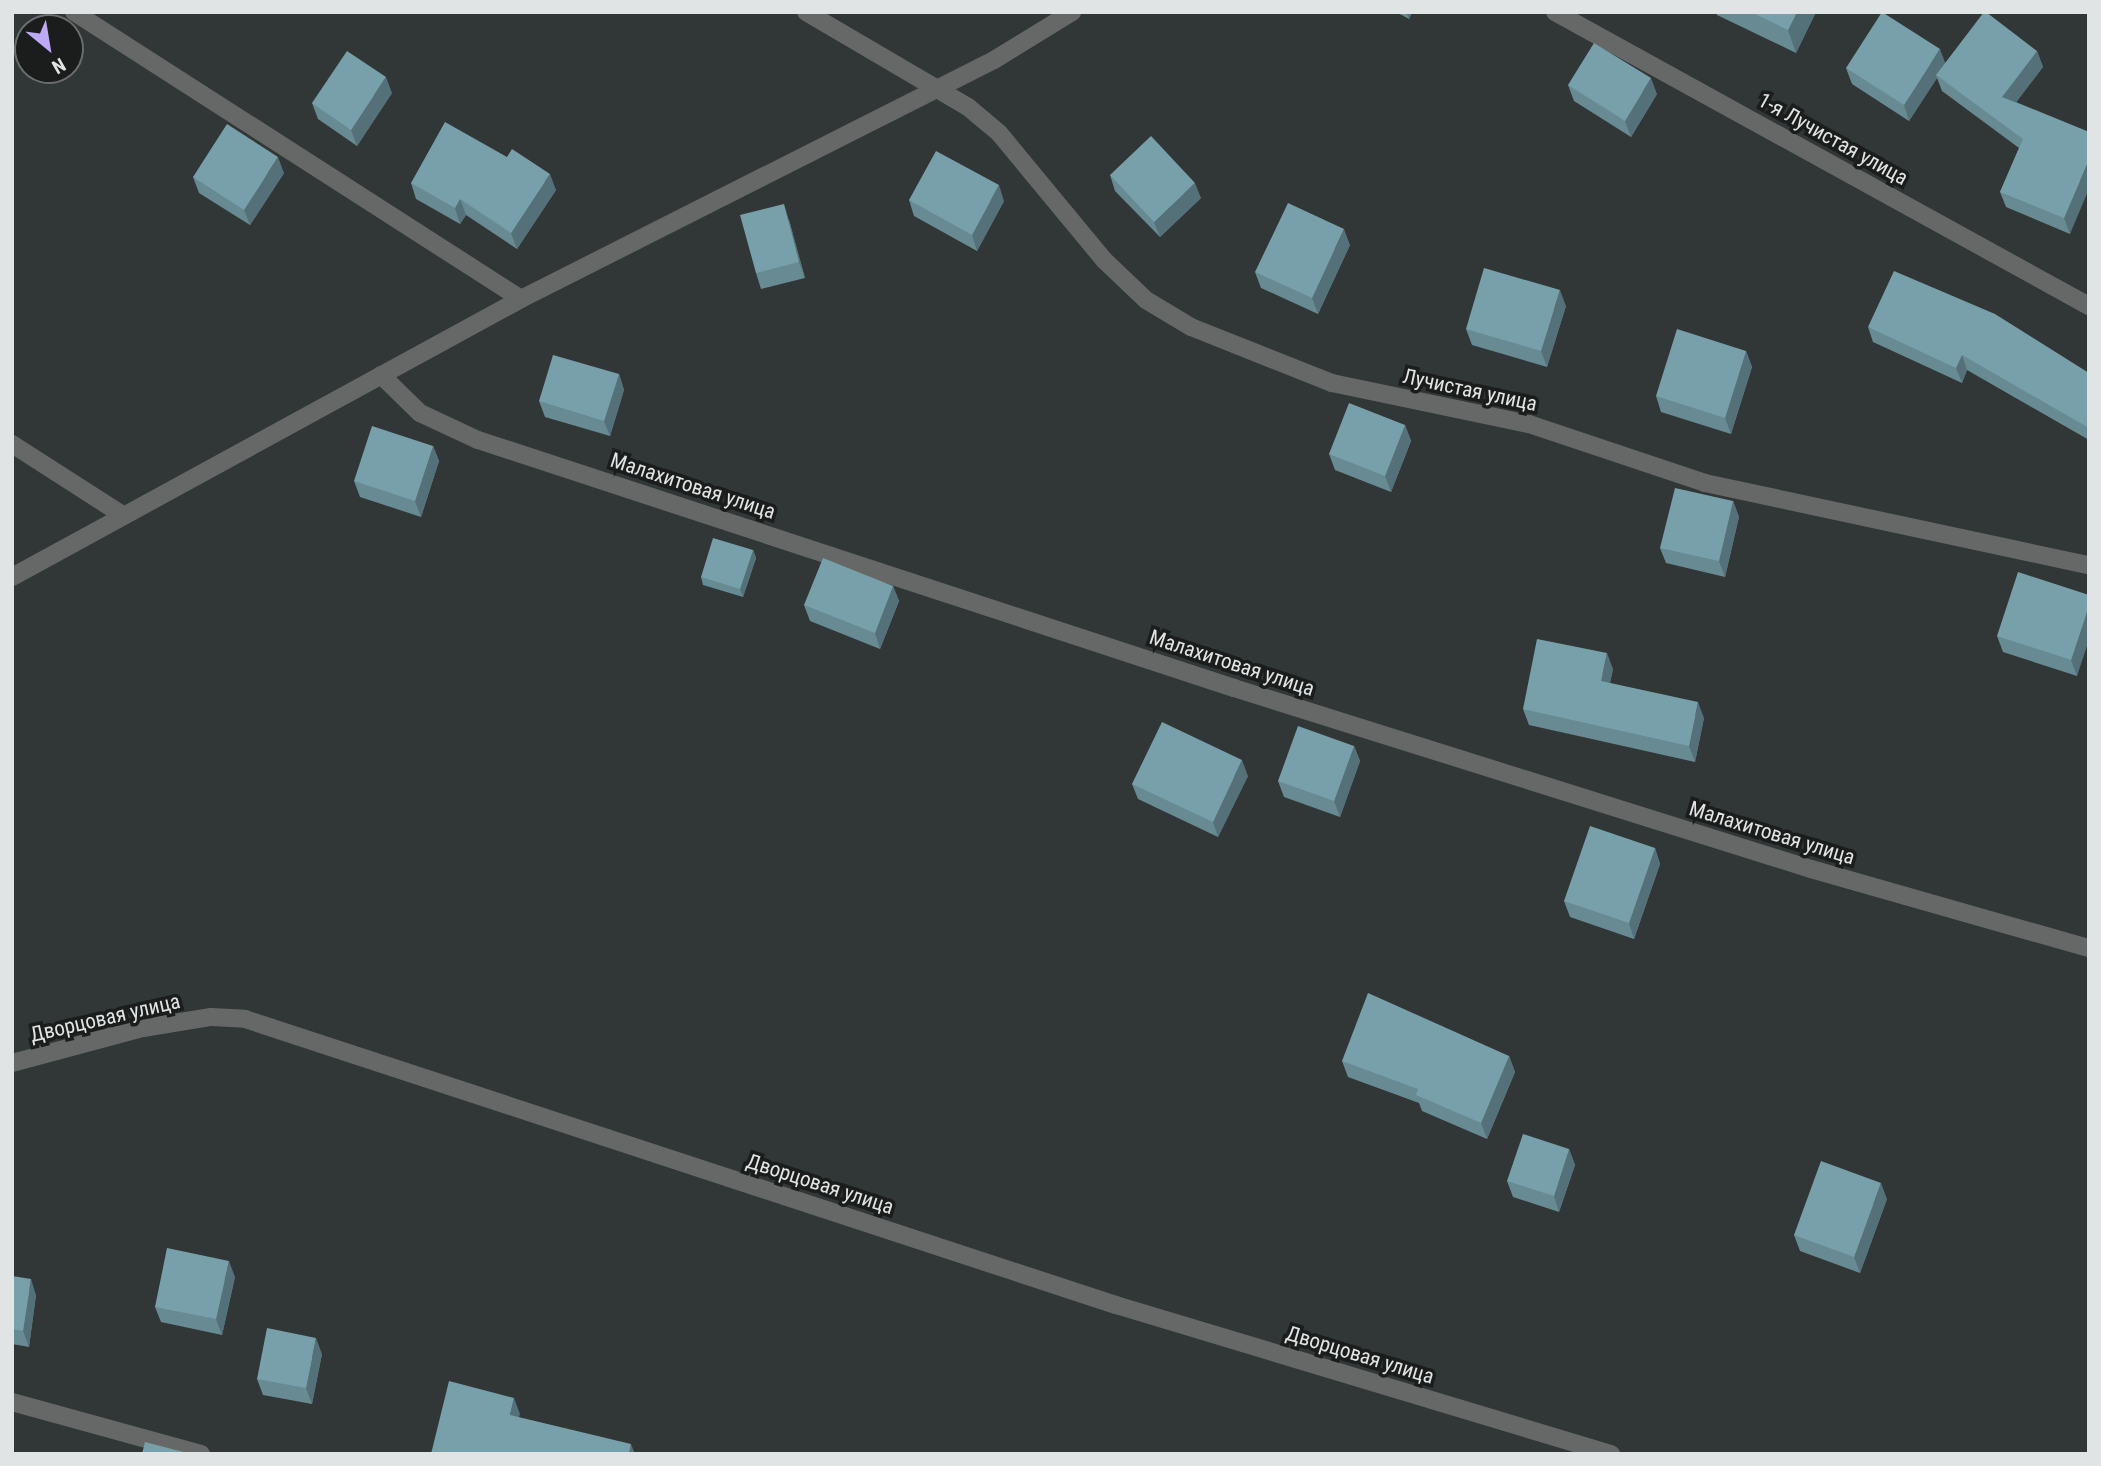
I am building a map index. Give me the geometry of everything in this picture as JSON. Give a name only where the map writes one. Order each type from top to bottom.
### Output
[{"type":"street","points":[[74,12],[521,299]]},
{"type":"street","name":"Лучистая улица","points":[[806,12],[933,88],[999,133],[1104,260],[1146,300],[1191,327],[1332,383],[1529,424],[1705,484],[2089,565]]},
{"type":"street","points":[[12,577],[521,299],[933,88],[1072,12]]},
{"type":"street","name":"1-я Лучистая улица","points":[[1555,12],[2089,306]]},
{"type":"street","name":"Малахитовая улица","points":[[381,375],[420,413],[478,440],[1260,696],[1811,869],[2089,948]]},
{"type":"street","points":[[12,443],[124,516]]},
{"type":"street","name":"Дворцовая улица","points":[[12,1063],[143,1028],[211,1017],[245,1020],[1116,1306],[1611,1454]]},
{"type":"street","points":[[12,1402],[201,1454]]},
{"type":"building","points":[[1751,12],[1797,12],[1788,30]]},
{"type":"building","points":[[1882,12],[1940,49],[1904,105],[1846,68]]},
{"type":"building","points":[[1984,12],[2037,51],[2002,97],[2089,132],[2089,160],[2064,218],[2000,192],[2023,139],[1936,75]]},
{"type":"building","points":[[1594,43],[1651,78],[1625,121],[1568,85]]},
{"type":"building","points":[[347,51],[386,77],[351,130],[312,103]]},
{"type":"building","points":[[445,122],[507,157],[512,149],[550,174],[511,233],[460,199],[455,208],[411,183]]},
{"type":"building","points":[[227,124],[278,157],[244,210],[193,177]]},
{"type":"building","points":[[1151,136],[1195,183],[1154,222],[1110,175]]},
{"type":"building","points":[[936,151],[999,185],[972,235],[909,200]]},
{"type":"building","points":[[1288,203],[1344,229],[1312,298],[1255,272]]},
{"type":"building","points":[[784,204],[799,262],[756,273],[740,215]]},
{"type":"building","points":[[1484,268],[1560,290],[1541,351],[1466,329]]},
{"type":"building","points":[[1894,271],[1995,314],[2089,373],[2089,428],[1962,355],[1956,368],[1868,327]]},
{"type":"building","points":[[1677,329],[1746,351],[1725,418],[1656,396]]},
{"type":"building","points":[[553,355],[619,374],[604,421],[539,401]]},
{"type":"building","points":[[1349,403],[1405,425],[1385,476],[1329,454]]},
{"type":"building","points":[[372,426],[433,446],[415,501],[354,481]]},
{"type":"building","points":[[1675,488],[1733,501],[1719,561],[1660,548]]},
{"type":"building","points":[[713,538],[753,550],[740,589],[701,577]]},
{"type":"building","points":[[823,558],[893,586],[875,633],[804,605]]},
{"type":"building","points":[[2018,572],[2089,595],[2089,606],[2071,660],[1997,636]]},
{"type":"building","points":[[1537,639],[1607,653],[1601,681],[1698,702],[1689,746],[1523,709]]},
{"type":"building","points":[[1162,722],[1242,760],[1213,822],[1132,784]]},
{"type":"building","points":[[1298,726],[1354,746],[1334,801],[1278,781]]},
{"type":"building","points":[[1590,826],[1655,848],[1629,923],[1564,901]]},
{"type":"building","points":[[1368,993],[1509,1056],[1481,1123],[1416,1095],[1418,1089],[1342,1061]]},
{"type":"building","points":[[1523,1134],[1569,1149],[1554,1196],[1507,1181]]},
{"type":"building","points":[[1821,1161],[1881,1183],[1854,1257],[1794,1235]]},
{"type":"building","points":[[167,1248],[229,1261],[216,1319],[155,1307]]},
{"type":"building","points":[[12,1276],[31,1279],[23,1331],[12,1329]]},
{"type":"building","points":[[267,1328],[316,1338],[306,1388],[257,1379]]},
{"type":"building","points":[[449,1381],[514,1398],[510,1415],[631,1444],[629,1454],[431,1454]]},
{"type":"building","points":[[145,1442],[191,1454],[142,1454]]}]
